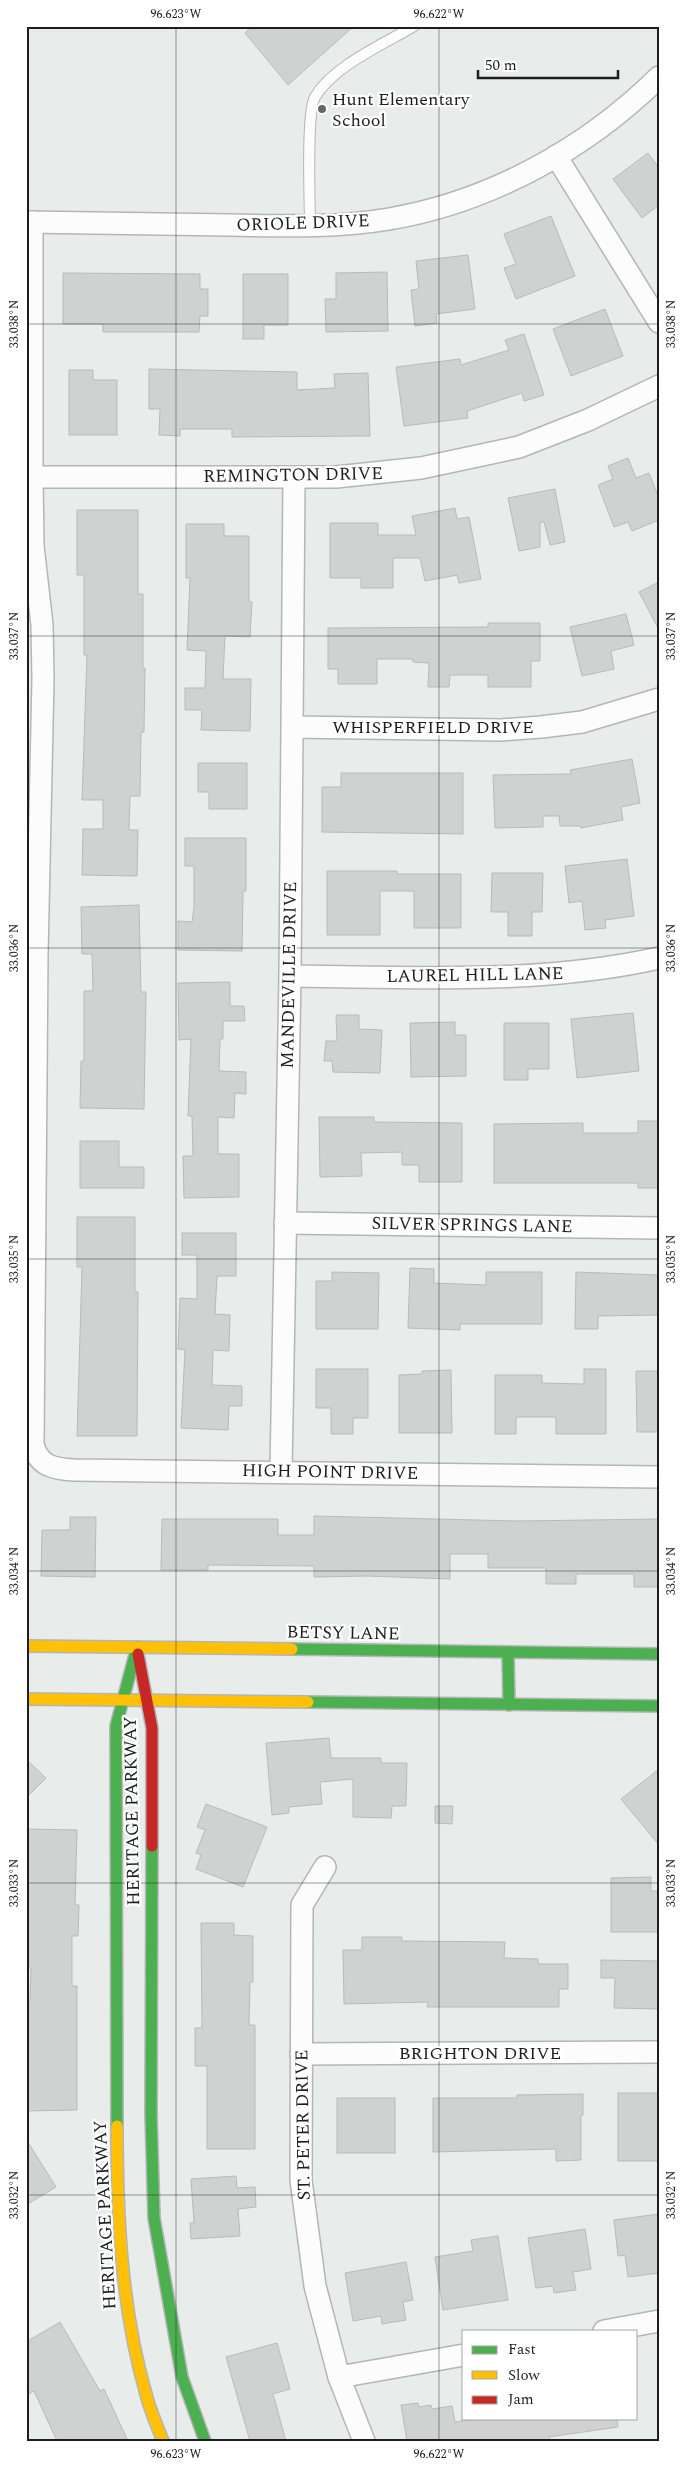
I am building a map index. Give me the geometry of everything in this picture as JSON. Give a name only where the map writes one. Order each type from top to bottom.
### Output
[{"type":"main road","name":"BETSY LANE","points":[[26,1646],[659,1654]]},
{"type":"main road","name":"HERITAGE PARKWAY","points":[[136,1647],[116,1726],[117,2183],[128,2314],[146,2395],[163,2441]]},
{"type":"main road","name":"HERITAGE PARKWAY","points":[[136,1647],[152,1728],[151,2114],[154,2218],[166,2296],[182,2377],[205,2441]]},
{"type":"main road","points":[[508,1653],[509,1705]]},
{"type":"main road","points":[[26,1699],[659,1706]]},
{"type":"street","name":"ORIOLE DRIVE","points":[[29,222],[310,226],[362,223],[415,214],[500,186],[556,156],[630,105],[659,77]]},
{"type":"street","points":[[556,156],[659,322]]},
{"type":"street","name":"HIGH POINT DRIVE","points":[[29,222],[33,546],[42,625],[43,680],[32,954],[33,1426],[35,1453],[41,1461],[56,1469],[659,1477]]},
{"type":"street","name":"REMINGTON DRIVE","points":[[32,477],[294,478],[378,474],[466,460],[510,449],[588,420],[659,386]]},
{"type":"street","name":"MANDEVILLE DRIVE","points":[[282,1471],[290,976],[294,478]]},
{"type":"street","name":"WHISPERFIELD DRIVE","points":[[292,727],[501,730],[533,728],[582,722],[659,699]]},
{"type":"street","name":"LAUREL HILL LANE","points":[[290,976],[524,977],[579,972],[659,958]]},
{"type":"street","name":"SILVER SPRINGS LANE","points":[[285,1223],[659,1228]]},
{"type":"street","name":"ST. PETER DRIVE","points":[[325,1867],[302,1905],[301,2180],[315,2286],[339,2377],[364,2441]]},
{"type":"street","name":"BRIGHTON DRIVE","points":[[302,2054],[659,2052]]},
{"type":"street","points":[[610,2330],[659,2321]]},
{"type":"street","points":[[339,2377],[462,2355]]},
{"type":"lane","points":[[310,226],[310,118],[314,98],[334,75],[414,26]]},
{"type":"building","points":[[252,26],[354,26],[288,85],[245,33]]},
{"type":"building","points":[[648,153],[659,168],[659,205],[642,218],[613,179]]},
{"type":"building","points":[[551,216],[575,276],[516,299],[504,268],[516,264],[504,234]]},
{"type":"building","points":[[468,255],[475,309],[436,314],[437,323],[415,326],[411,290],[419,289],[416,261]]},
{"type":"building","points":[[387,272],[388,331],[326,332],[325,299],[336,299],[336,273]]},
{"type":"building","points":[[63,273],[200,274],[200,289],[208,289],[208,316],[200,316],[199,332],[103,332],[103,324],[63,324]]},
{"type":"building","points":[[243,274],[288,274],[288,325],[264,325],[264,339],[243,339]]},
{"type":"building","points":[[605,309],[623,356],[571,376],[553,329]]},
{"type":"building","points":[[524,334],[544,395],[524,401],[522,393],[467,411],[468,418],[404,426],[396,367],[460,359],[461,365],[509,350],[505,340]]},
{"type":"building","points":[[149,369],[297,372],[297,390],[335,388],[334,374],[368,373],[370,436],[232,437],[232,429],[180,429],[180,436],[159,435],[160,409],[149,409]]},
{"type":"building","points":[[69,370],[93,370],[93,380],[117,380],[117,435],[69,435]]},
{"type":"building","points":[[628,458],[636,478],[649,473],[659,498],[659,520],[632,531],[628,522],[614,527],[598,485],[613,479],[608,466]]},
{"type":"building","points":[[555,489],[565,542],[550,545],[544,522],[540,522],[540,547],[519,551],[508,498]]},
{"type":"building","points":[[455,508],[457,519],[469,517],[481,579],[459,583],[457,575],[425,581],[420,558],[393,558],[393,588],[361,588],[361,578],[330,578],[330,523],[378,523],[378,535],[416,535],[412,516]]},
{"type":"building","points":[[77,510],[138,510],[138,594],[143,594],[143,668],[145,668],[144,732],[141,732],[140,796],[130,796],[129,830],[138,830],[137,876],[82,875],[83,829],[103,829],[103,800],[82,800],[87,655],[84,655],[84,575],[77,575]]},
{"type":"building","points":[[186,524],[224,524],[224,536],[249,536],[249,602],[252,602],[250,637],[225,636],[223,679],[251,679],[250,731],[201,730],[202,710],[185,710],[185,688],[205,688],[206,651],[187,650],[190,578],[186,578]]},
{"type":"building","points":[[659,582],[659,630],[639,592]]},
{"type":"building","points":[[626,614],[634,645],[611,651],[614,669],[582,676],[570,627]]},
{"type":"building","points":[[488,623],[540,623],[540,661],[531,661],[531,687],[488,687],[488,675],[450,675],[449,687],[428,687],[429,663],[413,662],[413,659],[377,659],[377,684],[338,684],[338,669],[328,669],[328,628],[488,627]]},
{"type":"building","points":[[632,759],[640,803],[621,807],[623,820],[581,828],[581,826],[560,826],[559,816],[543,816],[543,827],[495,828],[493,775],[571,774],[570,770]]},
{"type":"building","points":[[198,763],[247,763],[247,809],[209,809],[209,792],[198,792]]},
{"type":"building","points":[[341,773],[463,773],[463,834],[322,832],[322,787],[341,787]]},
{"type":"building","points":[[185,838],[246,838],[246,891],[243,891],[242,951],[178,950],[178,921],[192,922],[194,907],[194,866],[185,866]]},
{"type":"building","points":[[627,859],[634,916],[605,920],[606,928],[585,930],[582,901],[569,903],[565,866]]},
{"type":"building","points":[[327,871],[397,871],[397,874],[461,874],[461,928],[414,928],[414,891],[380,891],[380,935],[327,935]]},
{"type":"building","points":[[492,873],[543,873],[542,912],[532,912],[532,936],[508,936],[508,912],[491,912]]},
{"type":"building","points":[[139,905],[141,992],[146,992],[144,1109],[80,1108],[81,1061],[84,1061],[84,991],[93,991],[92,954],[82,954],[81,907]]},
{"type":"building","points":[[230,982],[230,1006],[244,1006],[245,1021],[223,1021],[223,1039],[220,1039],[219,1071],[246,1072],[246,1094],[235,1093],[234,1118],[218,1117],[218,1154],[239,1154],[239,1197],[184,1198],[183,1156],[193,1156],[192,1116],[188,1116],[191,1039],[179,1040],[178,983]]},
{"type":"building","points":[[633,1013],[639,1071],[577,1078],[571,1019]]},
{"type":"building","points":[[336,1015],[359,1015],[359,1029],[382,1030],[380,1073],[333,1072],[332,1061],[324,1061],[326,1041],[337,1041]]},
{"type":"building","points":[[455,1022],[455,1035],[466,1035],[466,1076],[411,1077],[410,1023]]},
{"type":"building","points":[[504,1023],[549,1023],[549,1069],[528,1069],[528,1080],[504,1080]]},
{"type":"building","points":[[319,1117],[374,1117],[374,1122],[462,1123],[462,1182],[419,1182],[419,1165],[402,1165],[402,1152],[361,1153],[362,1176],[320,1177]]},
{"type":"building","points":[[638,1121],[659,1121],[659,1188],[638,1188],[638,1183],[494,1183],[494,1124],[583,1123],[583,1133],[638,1133]]},
{"type":"building","points":[[80,1141],[119,1141],[119,1167],[144,1167],[144,1188],[80,1188]]},
{"type":"building","points":[[77,1217],[135,1217],[135,1292],[138,1292],[137,1436],[77,1436],[82,1267],[77,1267]]},
{"type":"building","points":[[182,1233],[236,1233],[236,1276],[217,1276],[215,1314],[230,1315],[229,1351],[213,1350],[212,1385],[242,1386],[242,1406],[229,1406],[228,1430],[181,1428],[185,1350],[178,1349],[180,1298],[197,1299],[197,1255],[182,1255]]},
{"type":"building","points":[[410,1268],[434,1269],[434,1283],[486,1285],[486,1272],[542,1272],[542,1324],[460,1324],[460,1330],[408,1328]]},
{"type":"building","points":[[332,1272],[379,1273],[378,1329],[316,1329],[316,1281],[332,1281]]},
{"type":"building","points":[[576,1272],[659,1275],[659,1315],[598,1316],[598,1329],[575,1329]]},
{"type":"building","points":[[316,1369],[368,1369],[368,1418],[353,1418],[353,1434],[331,1434],[331,1408],[316,1408]]},
{"type":"building","points":[[584,1369],[606,1369],[606,1434],[556,1434],[556,1417],[516,1417],[516,1434],[495,1434],[495,1375],[542,1375],[542,1383],[584,1384]]},
{"type":"building","points":[[451,1370],[452,1433],[399,1433],[399,1375],[422,1374],[422,1371]]},
{"type":"building","points":[[636,1371],[659,1371],[659,1432],[637,1432]]},
{"type":"building","points":[[314,1516],[518,1521],[659,1519],[659,1587],[634,1587],[634,1574],[576,1574],[576,1584],[546,1584],[546,1568],[488,1568],[488,1554],[450,1554],[450,1579],[368,1576],[314,1577],[314,1566],[208,1565],[208,1570],[161,1570],[162,1519],[278,1519],[278,1535],[314,1535]]},
{"type":"building","points":[[70,1517],[96,1517],[95,1577],[41,1576],[42,1530],[70,1530]]},
{"type":"building","points":[[329,1738],[331,1758],[381,1758],[381,1763],[407,1763],[406,1806],[392,1806],[391,1818],[353,1817],[353,1779],[320,1782],[322,1804],[289,1807],[289,1813],[272,1815],[266,1743]]},
{"type":"building","points":[[26,1759],[46,1778],[26,1798]]},
{"type":"building","points":[[659,1769],[659,1845],[621,1799]]},
{"type":"building","points":[[206,1804],[267,1827],[243,1887],[196,1869],[201,1855],[196,1853],[205,1830],[197,1827]]},
{"type":"building","points":[[435,1806],[453,1806],[452,1824],[435,1823]]},
{"type":"building","points":[[26,1829],[77,1830],[75,1905],[79,1905],[78,1936],[72,1936],[72,1986],[77,1986],[77,2110],[26,2111],[26,2001],[30,2001],[31,1968],[26,1968]]},
{"type":"building","points":[[651,1877],[651,1891],[659,1891],[659,1932],[611,1932],[611,1878]]},
{"type":"building","points":[[201,1923],[234,1923],[234,1935],[253,1936],[253,1982],[250,1982],[249,2025],[255,2025],[255,2149],[207,2149],[207,2066],[195,2066],[195,2028],[202,2028]]},
{"type":"building","points":[[362,1937],[402,1937],[402,1941],[505,1942],[504,1958],[538,1959],[538,1964],[568,1964],[568,1989],[559,1989],[559,2007],[427,2007],[428,2002],[344,2004],[343,1950],[362,1950]]},
{"type":"building","points":[[601,1960],[659,1961],[659,2009],[614,2008],[615,1978],[601,1978]]},
{"type":"building","points":[[618,2093],[659,2093],[659,2161],[618,2161]]},
{"type":"building","points":[[583,2094],[581,2160],[556,2161],[556,2149],[433,2152],[433,2098],[517,2098],[517,2095]]},
{"type":"building","points":[[337,2098],[395,2098],[395,2153],[337,2153]]},
{"type":"building","points":[[26,2139],[56,2187],[26,2205]]},
{"type":"building","points":[[236,2176],[237,2188],[255,2187],[256,2207],[238,2209],[240,2236],[191,2239],[190,2223],[194,2223],[191,2179]]},
{"type":"building","points":[[659,2214],[659,2273],[628,2277],[625,2255],[618,2256],[614,2220]]},
{"type":"building","points":[[585,2229],[591,2269],[573,2272],[576,2290],[554,2293],[553,2286],[536,2288],[528,2238]]},
{"type":"building","points":[[498,2236],[508,2300],[443,2310],[435,2257],[473,2251],[471,2240]]},
{"type":"building","points":[[406,2262],[413,2300],[403,2302],[406,2320],[382,2324],[381,2316],[353,2321],[345,2273]]},
{"type":"building","points":[[60,2322],[100,2391],[104,2389],[128,2441],[57,2441],[34,2391],[26,2395],[26,2342]]},
{"type":"building","points":[[277,2343],[290,2389],[273,2394],[286,2441],[250,2441],[226,2357]]},
{"type":"building","points":[[418,2403],[419,2407],[431,2405],[432,2409],[452,2406],[455,2422],[468,2420],[617,2420],[618,2427],[549,2437],[550,2441],[407,2441],[401,2405]]},
{"type":"traffic: fast","points":[[117,2126],[116,1726],[137,1647]]},
{"type":"traffic: fast","points":[[292,1649],[659,1654]]},
{"type":"traffic: fast","points":[[508,1653],[509,1705]]},
{"type":"traffic: fast","points":[[308,1702],[659,1706]]},
{"type":"traffic: fast","points":[[152,1846],[151,2114],[154,2218],[182,2377],[205,2441]]},
{"type":"traffic: slow","points":[[26,1646],[292,1649]]},
{"type":"traffic: slow","points":[[26,1699],[308,1702]]},
{"type":"traffic: slow","points":[[117,2126],[118,2193],[126,2295],[138,2361],[150,2406],[163,2441]]},
{"type":"traffic: jam","points":[[138,1654],[152,1728],[152,1846]]},
{"type":"place","name":"Hunt Elementary School","points":[[322,109]]}]
